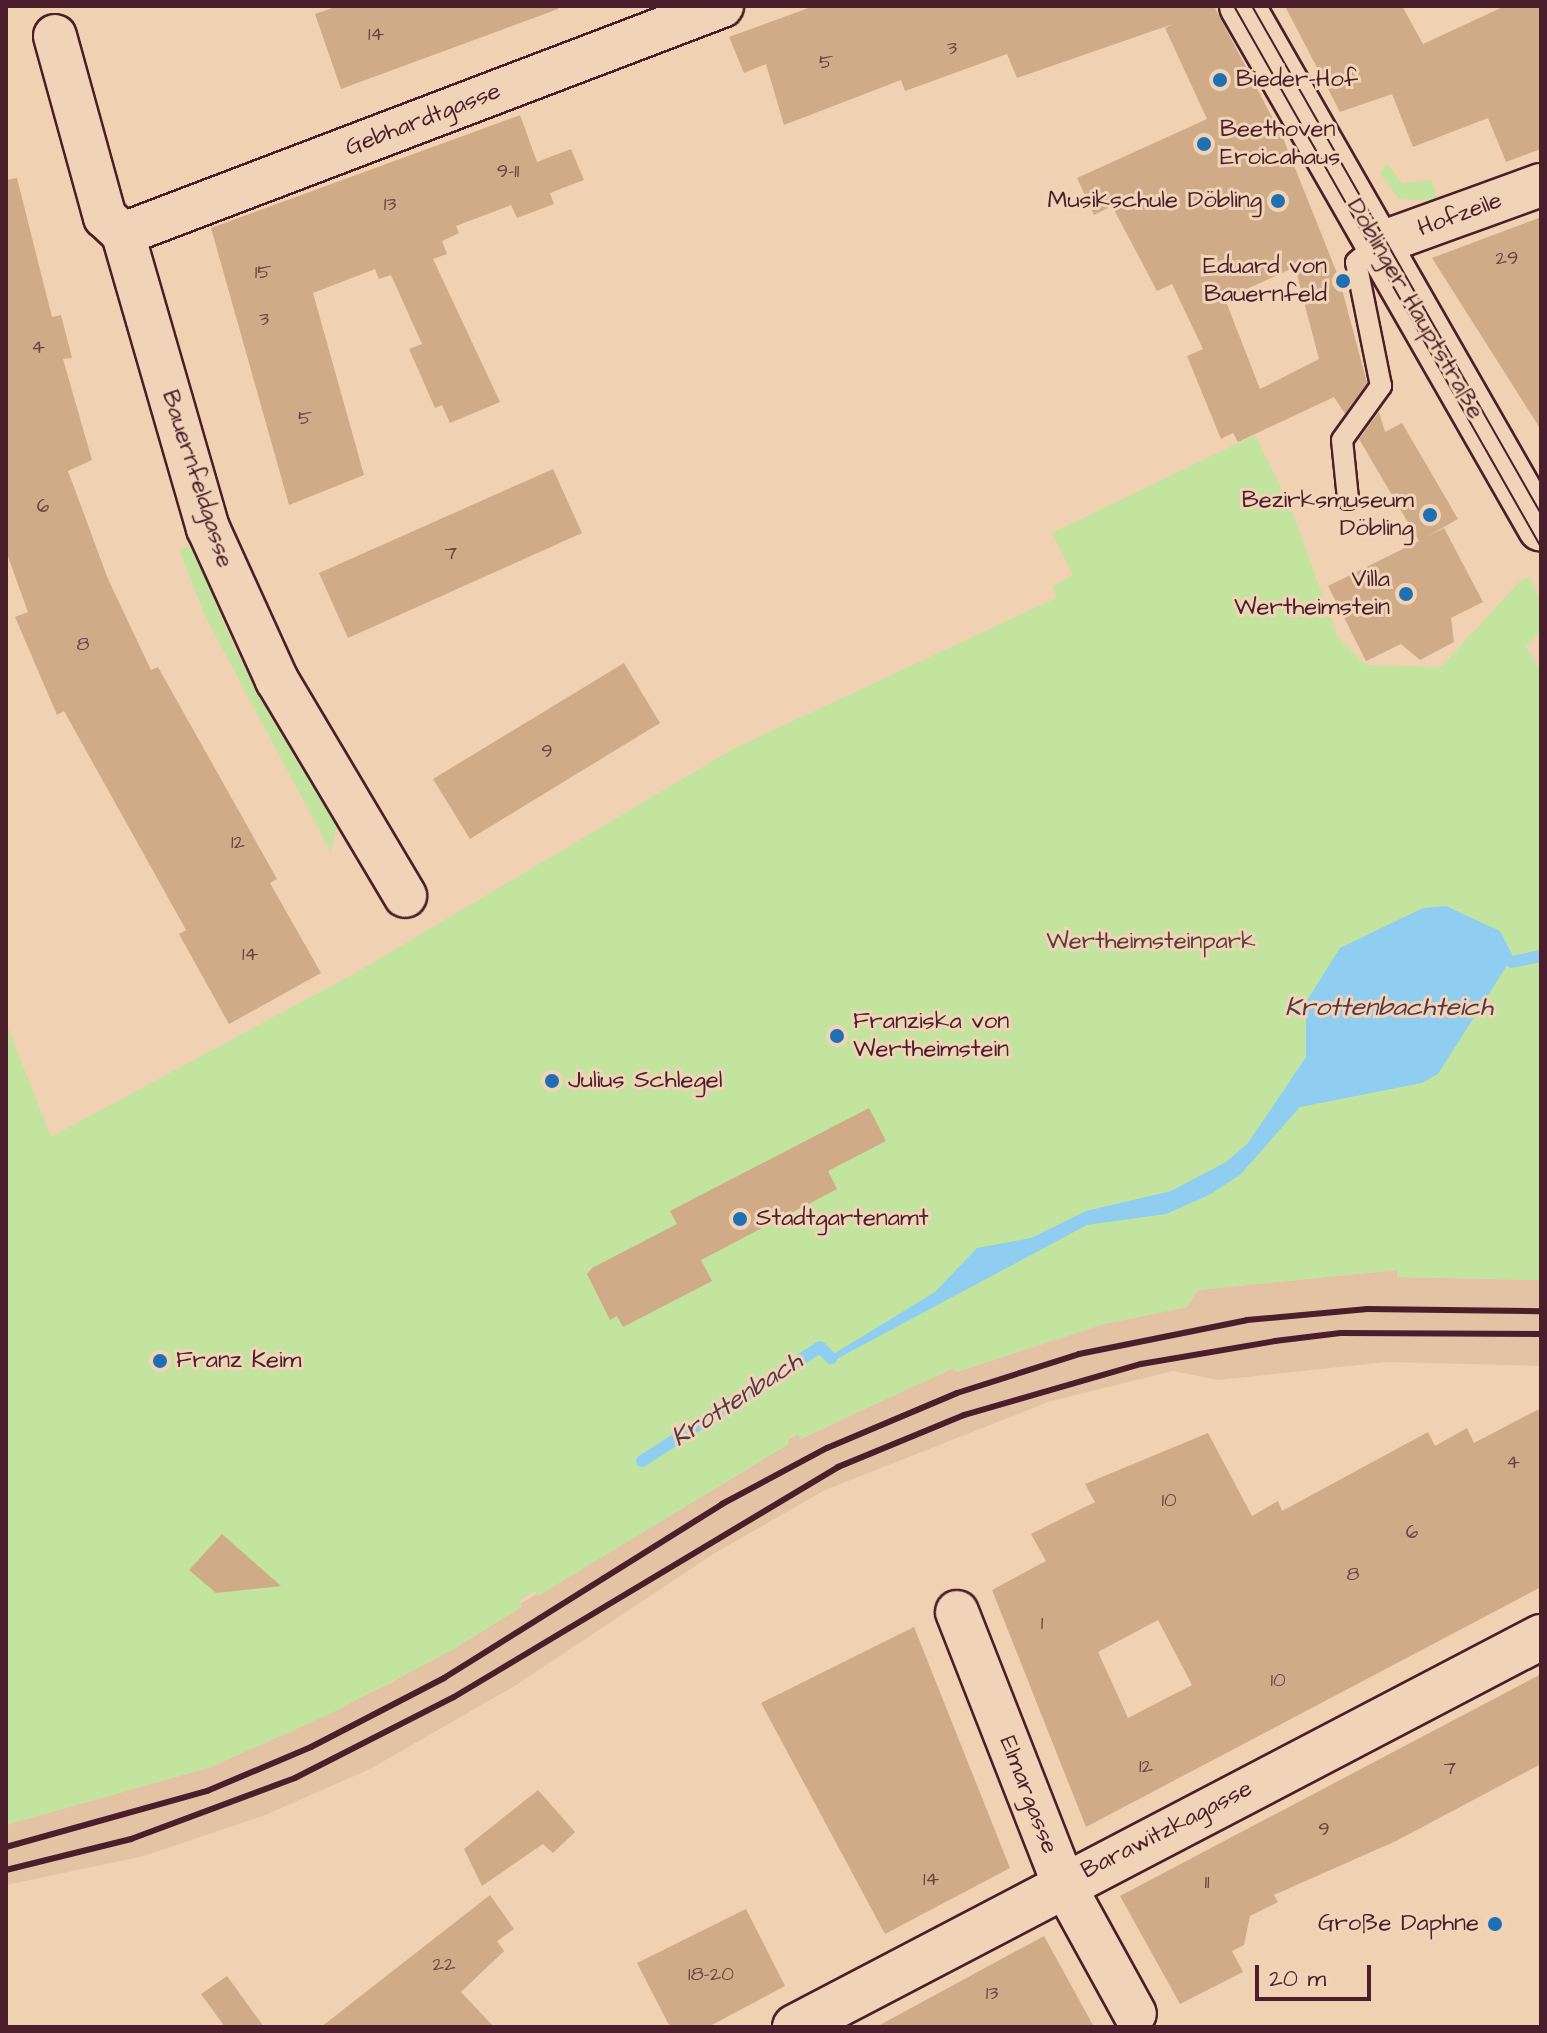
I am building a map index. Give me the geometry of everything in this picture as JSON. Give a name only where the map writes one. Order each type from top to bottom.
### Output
[{"type":"main road","name":"Döblinger Hauptstraße","points":[[1242,6],[1541,529]]},
{"type":"main road","name":"Barawitzkagasse","points":[[795,2027],[1063,1883],[1541,1637]]},
{"type":"street","name":"Gebhardtgasse","points":[[123,234],[722,6]]},
{"type":"street","name":"Bauernfeldgasse","points":[[55,36],[105,217],[123,234],[208,528],[277,680],[405,896]]},
{"type":"street","name":"Hofzeile","points":[[1378,244],[1541,185]]},
{"type":"street","name":"Elmargasse","points":[[957,1612],[1063,1883],[1135,2014]]},
{"type":"lane","points":[[1348,499],[1340,467],[1342,440],[1381,386],[1356,262],[1378,244]]},
{"type":"shaded area","points":[[1397,1270],[1397,1277],[1541,1280],[1541,1366],[1387,1362],[1218,1380],[1173,1371],[1051,1401],[825,1490],[715,1553],[513,1687],[370,1769],[263,1816],[144,1856],[6,1885],[6,1825],[211,1767],[393,1682],[798,1434],[801,1439],[954,1367],[957,1372],[1104,1324],[1187,1307],[1198,1290]]},
{"type":"green space","points":[[1387,163],[1402,183],[1432,180],[1438,201],[1399,199],[1380,173]]},
{"type":"green space","name":"Wertheimsteinpark","points":[[1255,435],[1290,506],[1338,637],[1366,665],[1441,667],[1521,580],[1529,577],[1541,600],[1541,631],[1526,646],[1541,671],[1541,1280],[1397,1277],[1397,1270],[1198,1290],[1187,1307],[1104,1324],[956,1372],[954,1368],[800,1439],[798,1434],[788,1439],[789,1444],[538,1596],[535,1591],[519,1601],[522,1607],[454,1649],[328,1715],[211,1767],[6,1825],[6,1023],[51,1137],[357,972],[733,749],[1056,598],[1053,586],[1073,575],[1052,533]]},
{"type":"green space","points":[[191,545],[236,651],[337,825],[331,852],[206,618],[179,550]]},
{"type":"water","name":"Krottenbachteich","points":[[1446,906],[1500,931],[1513,956],[1438,1074],[1422,1083],[1300,1107],[1241,1174],[1209,1195],[1166,1214],[1087,1225],[831,1362],[832,1355],[935,1292],[977,1248],[1031,1238],[1086,1211],[1171,1191],[1226,1162],[1248,1143],[1306,1057],[1306,1002],[1340,948],[1423,908]]},
{"type":"building","points":[[338,6],[558,6],[558,9],[341,89],[315,14]]},
{"type":"building","points":[[814,6],[1214,6],[1283,138],[1339,278],[1367,383],[1345,414],[1334,397],[1238,442],[1233,433],[1221,439],[1187,356],[1203,349],[1172,284],[1157,291],[1112,206],[1094,215],[1077,178],[1207,119],[1165,28],[1173,24],[1017,78],[1007,54],[905,91],[901,80],[784,125],[766,64],[744,73],[729,37]],"holes":[[[1295,267],[1319,359],[1260,389],[1225,299]]]},
{"type":"building","points":[[1285,6],[1402,6],[1423,44],[1505,6],[1541,6],[1541,149],[1506,162],[1488,118],[1413,147],[1392,94],[1340,112]]},
{"type":"building","points":[[520,115],[537,162],[571,149],[584,180],[550,193],[554,204],[517,218],[511,205],[456,226],[459,233],[442,241],[447,254],[433,259],[500,402],[450,423],[442,405],[435,408],[409,349],[422,344],[391,275],[379,279],[375,269],[313,293],[364,475],[289,505],[211,228]]},
{"type":"building","points":[[17,178],[52,317],[61,315],[72,358],[63,359],[92,460],[68,471],[108,579],[151,670],[158,667],[277,879],[270,883],[321,973],[229,1024],[179,934],[186,930],[64,711],[57,715],[15,617],[28,612],[6,551],[6,180]]},
{"type":"building","points":[[1541,217],[1541,430],[1432,258]]},
{"type":"building","name":"Villa Wertheimstein","points":[[1379,412],[1385,432],[1402,423],[1458,519],[1426,537],[1444,528],[1483,602],[1451,618],[1454,642],[1420,660],[1401,644],[1366,661],[1328,586],[1419,541],[1359,439]]},
{"type":"building","points":[[553,469],[582,533],[348,638],[319,573]]},
{"type":"building","points":[[624,663],[660,723],[470,839],[433,779]]},
{"type":"building","points":[[869,1108],[886,1141],[828,1171],[837,1189],[701,1260],[712,1281],[623,1327],[617,1316],[610,1320],[587,1274],[592,1268],[677,1224],[670,1211]]},
{"type":"building","points":[[1541,1408],[1541,1587],[1086,1827],[992,1590],[1046,1561],[1031,1534],[1095,1502],[1085,1484],[1208,1433],[1252,1516],[1278,1501],[1282,1511],[1428,1432],[1435,1446],[1467,1428],[1474,1443]],"holes":[[[1158,1620],[1192,1685],[1128,1718],[1098,1652]]]},
{"type":"building","points":[[222,1534],[281,1586],[216,1593],[189,1570]]},
{"type":"building","points":[[914,1627],[1010,1868],[885,1934],[761,1703]]},
{"type":"building","points":[[1541,1674],[1541,1764],[1396,1841],[1274,1895],[1278,1902],[1250,1916],[1244,1945],[1232,1951],[1243,1972],[1180,2004],[1120,1896]]},
{"type":"building","points":[[538,1790],[575,1832],[553,1853],[543,1844],[482,1886],[464,1849]]},
{"type":"building","points":[[490,1895],[514,1929],[497,1941],[504,1951],[461,1992],[494,2027],[321,2027]]},
{"type":"building","points":[[746,1909],[785,1986],[708,2027],[670,2027],[637,1963]]},
{"type":"building","points":[[1044,1936],[1094,2027],[876,2027]]},
{"type":"building","points":[[227,1976],[264,2027],[225,2027],[201,1994]]},
{"type":"waterway","points":[[1512,962],[1541,956]]},
{"type":"waterway","name":"Krottenbach","points":[[642,1461],[820,1347],[831,1358]]},
{"type":"tram line","points":[[1234,6],[1541,547]]},
{"type":"tram line","points":[[1252,6],[1541,514]]},
{"type":"railway","points":[[6,1847],[207,1791],[311,1747],[444,1678],[722,1504],[827,1448],[957,1393],[1079,1354],[1247,1320],[1367,1309],[1541,1311]]},
{"type":"railway","points":[[6,1870],[131,1839],[295,1778],[454,1697],[838,1467],[964,1415],[1141,1364],[1275,1341],[1341,1333],[1541,1334]]},
{"type":"place","name":"Bieder-Hof","points":[[1220,80]]},
{"type":"place","name":"Beethoven Eroicahaus","points":[[1204,144]]},
{"type":"place","name":"Musikschule Döbling","points":[[1278,201]]},
{"type":"place","name":"Eduard von Bauernfeld","points":[[1343,281]]},
{"type":"place","name":"Bezirksmuseum Döbling","points":[[1430,515]]},
{"type":"place","name":"Villa Wertheimstein","points":[[1406,594]]},
{"type":"place","name":"Franziska von Wertheimstein","points":[[837,1036]]},
{"type":"place","name":"Julius Schlegel","points":[[552,1081]]},
{"type":"place","name":"Stadtgartenamt","points":[[740,1219]]},
{"type":"place","name":"Franz Keim","points":[[160,1361]]},
{"type":"place","name":"Große Daphne","points":[[1495,1924]]}]
